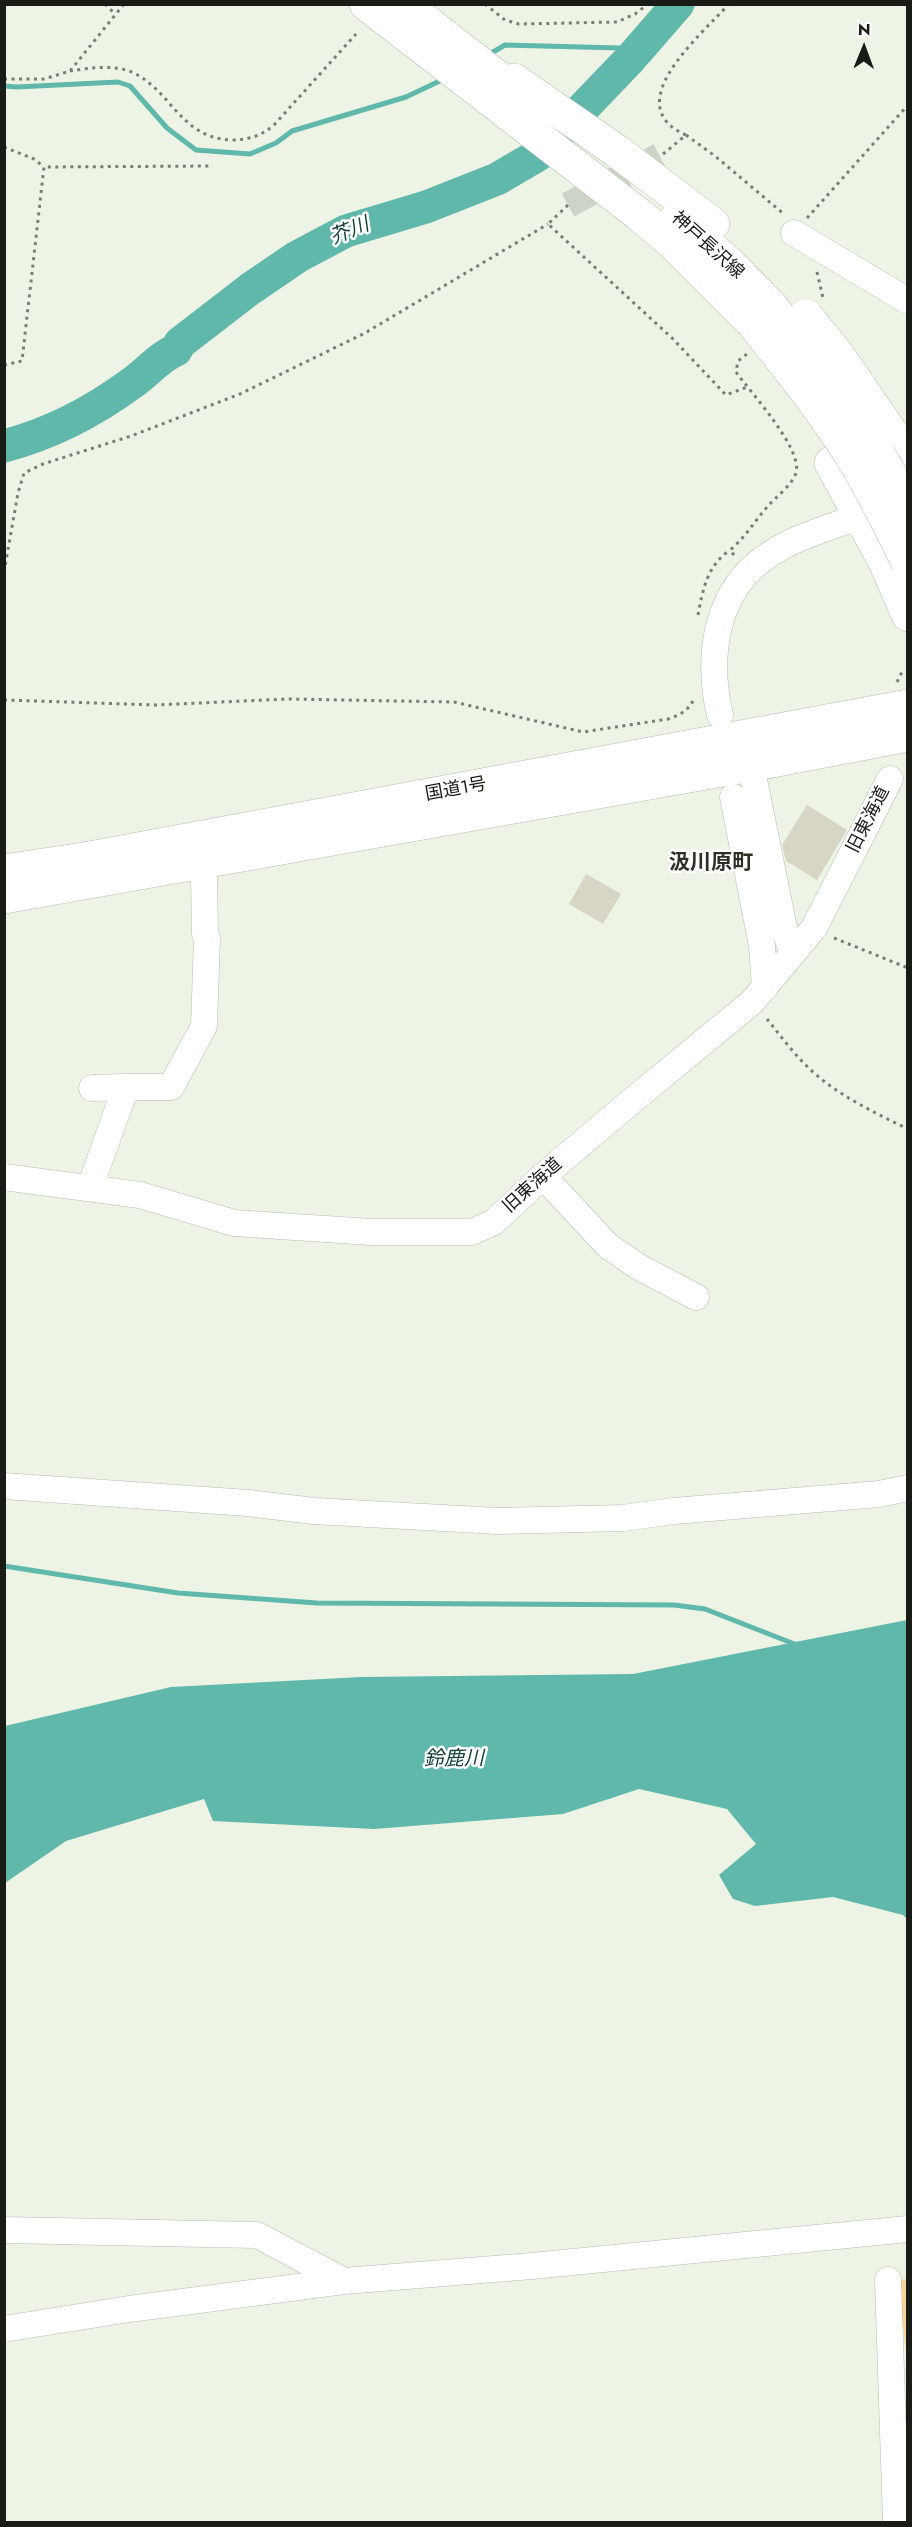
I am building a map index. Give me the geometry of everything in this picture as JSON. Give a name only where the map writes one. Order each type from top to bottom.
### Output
[{"type":"main road","name":"神戸長沢線","points":[[361,19],[422,25],[648,194],[727,261],[761,313],[806,391],[852,457],[881,507],[908,563]]},
{"type":"main road","name":"神戸長沢線","points":[[603,162],[623,222],[663,256],[838,355],[908,458]]},
{"type":"main road","name":"神戸長沢線","points":[[761,313],[831,462],[884,560],[908,615]]},
{"type":"main road","name":"神戸長沢線","points":[[761,313],[824,374],[867,437],[908,508]]},
{"type":"main road","name":"国道1号","points":[[4,871],[90,858],[900,698]]},
{"type":"main road","name":"国道1号","points":[[4,897],[751,765],[908,735]]},
{"type":"street","points":[[796,230],[908,301]]},
{"type":"street","points":[[720,715],[713,686],[715,647],[724,607],[733,591],[747,573],[763,559],[790,543],[860,516]]},
{"type":"street","points":[[751,765],[784,928],[793,953]]},
{"type":"street","name":"旧東海道","points":[[4,1177],[140,1195],[234,1223],[371,1233],[472,1232],[494,1222],[543,1176],[759,995],[814,928],[890,779]]},
{"type":"street","points":[[733,797],[762,946],[759,995]]},
{"type":"street","points":[[92,1088],[171,1087],[204,1026],[207,938],[205,934],[204,877],[201,863]]},
{"type":"street","points":[[90,1187],[126,1088]]},
{"type":"street","points":[[543,1176],[608,1246],[639,1267],[696,1297]]},
{"type":"street","points":[[879,1494],[895,1479],[908,1474]]},
{"type":"street","points":[[4,1486],[248,1503],[314,1511],[498,1521],[623,1518],[674,1511],[879,1494],[908,1488]]},
{"type":"street","points":[[4,2329],[129,2309],[344,2281],[532,2266],[908,2229]]},
{"type":"street","points":[[4,2230],[257,2235],[344,2281]]},
{"type":"street","points":[[888,2280],[900,2412],[896,2523]]},
{"type":"path","points":[[105,4],[115,14]]},
{"type":"path","points":[[70,71],[124,4]]},
{"type":"path","points":[[485,4],[505,20],[519,24],[617,22],[635,14],[648,4]]},
{"type":"path","points":[[729,4],[678,61],[663,84],[659,96],[661,118],[672,129],[686,135],[715,156],[796,230],[908,105]]},
{"type":"path","points":[[4,79],[44,78],[92,67],[133,72],[193,128],[206,135],[243,140],[262,135],[274,125],[361,19]]},
{"type":"path","points":[[663,154],[686,135]]},
{"type":"path","points":[[4,147],[34,159],[44,167],[212,166]]},
{"type":"path","points":[[4,365],[22,361],[44,167]]},
{"type":"path","points":[[4,572],[24,473],[43,464],[131,436],[240,394],[365,333],[548,224],[568,205]]},
{"type":"path","points":[[548,224],[672,338],[726,395],[747,387]]},
{"type":"path","points":[[814,267],[819,276],[824,299]]},
{"type":"path","points":[[696,625],[710,570],[720,557],[730,550]]},
{"type":"path","points":[[900,698],[903,670]]},
{"type":"path","points":[[4,700],[155,705],[288,699],[454,702],[583,732],[674,717],[690,707],[696,696]]},
{"type":"path","points":[[814,928],[908,968]]},
{"type":"path","points":[[759,995],[794,1052],[818,1077],[849,1099],[908,1129]]},
{"type":"shaded area","points":[[907,2279],[907,2362],[898,2280]]},
{"type":"water","name":"鈴鹿川","points":[[907,1620],[907,1919],[903,1915],[833,1897],[755,1906],[733,1899],[719,1875],[756,1844],[727,1809],[639,1789],[563,1814],[374,1829],[213,1821],[204,1799],[66,1841],[5,1883],[5,1726],[171,1687],[361,1677],[633,1674]]},
{"type":"building","points":[[807,805],[847,830],[817,880],[786,861],[782,845]]},
{"type":"building","points":[[586,874],[621,894],[603,924],[569,904]]},
{"type":"waterway","name":"芥川","points":[[4,446],[55,428],[102,403],[176,350],[180,343],[250,289],[297,257],[346,231],[426,207],[497,179],[538,155],[631,58],[678,4]]},
{"type":"waterway","points":[[488,55],[505,45],[620,48],[631,58]]},
{"type":"waterway","points":[[4,86],[118,82],[130,86],[167,128],[196,150],[250,154],[276,143],[292,131],[406,97],[446,78]]},
{"type":"waterway","points":[[4,1566],[178,1593],[317,1603],[674,1605],[705,1609],[797,1645]]},
{"type":"tunnel","points":[[568,205],[663,154]]},
{"type":"district","name":"汲川原町","points":[[711,864]]}]
